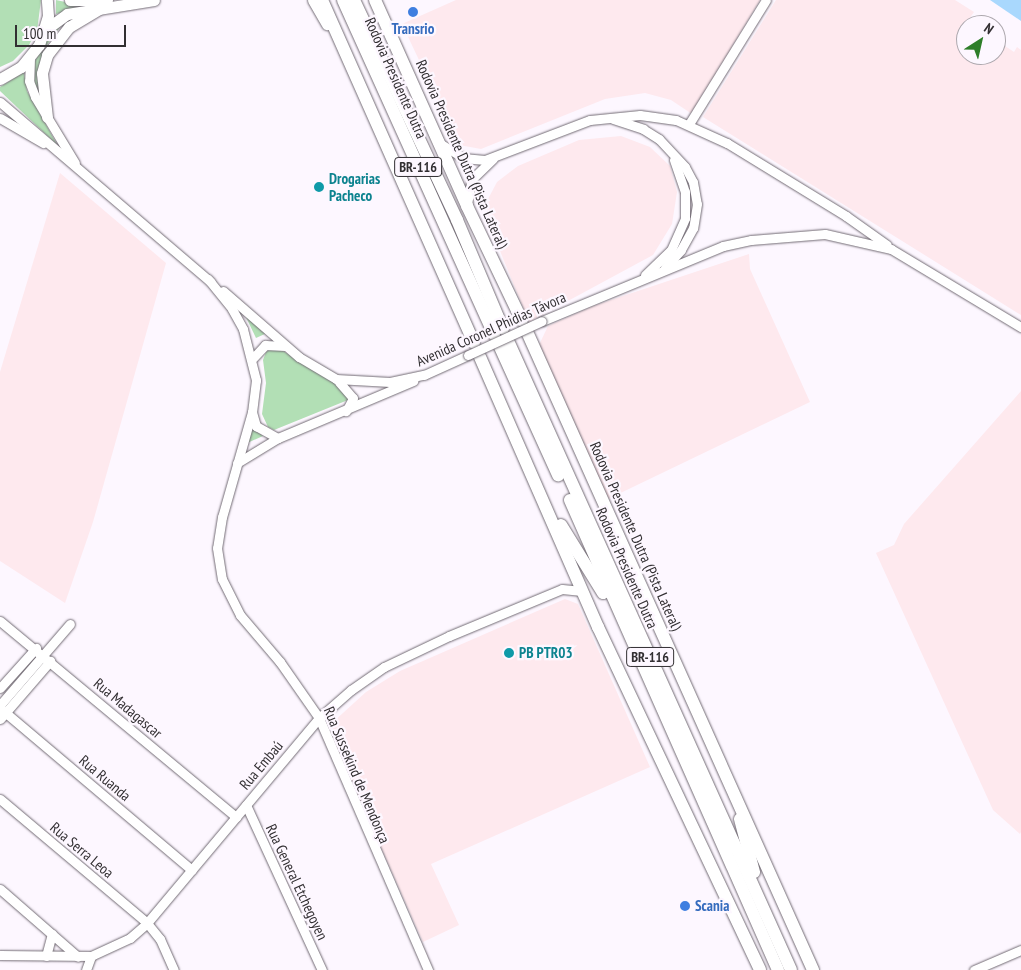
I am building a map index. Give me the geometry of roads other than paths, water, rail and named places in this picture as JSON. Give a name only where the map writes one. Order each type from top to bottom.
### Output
[{"type":"highway","name":"BR-116","points":[[322,0],[474,344]]},
{"type":"highway","name":"Rodovia Presidente Dutra","points":[[343,0],[499,332],[457,220],[354,0]]},
{"type":"highway","name":"Rodovia Presidente Dutra (Pista Lateral)","points":[[375,0],[520,322],[457,220]]},
{"type":"highway","name":"Rodovia Presidente Dutra (Pista Lateral)","points":[[527,334],[728,777],[813,970]]},
{"type":"highway","name":"Rodovia Presidente Dutra","points":[[778,970],[624,628],[505,345],[791,970]]},
{"type":"highway","name":"BR-116","points":[[480,357],[582,591],[760,970]]},
{"type":"highway","points":[[538,489],[624,628]]},
{"type":"highway","points":[[728,777],[765,911]]},
{"type":"main road","points":[[0,78],[30,58],[45,30],[48,0]]},
{"type":"main road","points":[[70,0],[104,4]]},
{"type":"main road","points":[[45,30],[67,14],[104,4],[154,0]]},
{"type":"main road","points":[[313,0],[351,64]]},
{"type":"main road","points":[[47,117],[42,73],[46,55],[59,36],[104,4]]},
{"type":"street","points":[[690,124],[766,0]]},
{"type":"street","name":"Avenida Coronel Phidias Távora","points":[[30,58],[29,81],[47,117],[76,166]]},
{"type":"street","name":"Avenida Coronel Phidias Távora","points":[[0,102],[312,367],[336,380],[377,383],[424,375],[542,321],[714,249],[751,240],[825,234],[891,248]]},
{"type":"street","name":"Avenida Coronel Phidias Távora","points":[[467,206],[472,180],[495,158],[577,124],[605,117],[648,115],[690,124],[802,189],[891,248],[1021,327]]},
{"type":"street","points":[[605,117],[643,129],[667,148],[691,177],[696,212],[691,234],[681,250],[656,274]]},
{"type":"street","points":[[0,118],[57,152]]},
{"type":"street","name":"Avenida Coronel Phidias Távora","points":[[439,142],[463,158],[495,158]]},
{"type":"street","points":[[632,283],[667,254],[685,218],[684,184],[667,148]]},
{"type":"street","name":"Rua Sussekind de Mendonça","points":[[208,279],[232,309],[253,358],[256,380],[252,412],[237,463],[217,548],[222,579],[240,615],[280,662],[319,718],[428,970]]},
{"type":"street","points":[[253,358],[265,345],[288,347]]},
{"type":"street","points":[[237,463],[278,438],[346,411],[424,375]]},
{"type":"street","points":[[336,380],[352,393],[352,403],[346,411]]},
{"type":"street","points":[[252,412],[256,426],[278,438]]},
{"type":"street","points":[[562,589],[571,566]]},
{"type":"street","name":"Rua Embaú","points":[[0,955],[91,956],[122,942],[147,923],[319,718],[364,680],[390,664],[562,589],[582,591]]},
{"type":"street","name":"Rua Madagascar","points":[[0,621],[36,648],[236,817]]},
{"type":"street","points":[[1,711],[47,658],[70,624]]},
{"type":"street","points":[[0,688],[36,648]]},
{"type":"street","name":"Rua Ruanda","points":[[1,711],[192,870]]},
{"type":"street","name":"Rua Serra Leoa","points":[[0,798],[147,923],[160,940],[174,970]]},
{"type":"street","name":"Rua General Etchegoyen","points":[[246,805],[322,970]]},
{"type":"street","points":[[0,889],[78,956]]},
{"type":"street","points":[[46,956],[52,934]]},
{"type":"street","points":[[974,970],[1021,950]]},
{"type":"street","points":[[86,970],[91,956]]},
{"type":"water","points":[[990,0],[1021,0],[1021,21]]},
{"type":"place","name":"Transrio","points":[[413,12]]},
{"type":"place","name":"Drogarias Pacheco","points":[[319,187]]},
{"type":"place","name":"PB PTR03","points":[[509,653]]},
{"type":"place","name":"Scania","points":[[685,906]]}]
